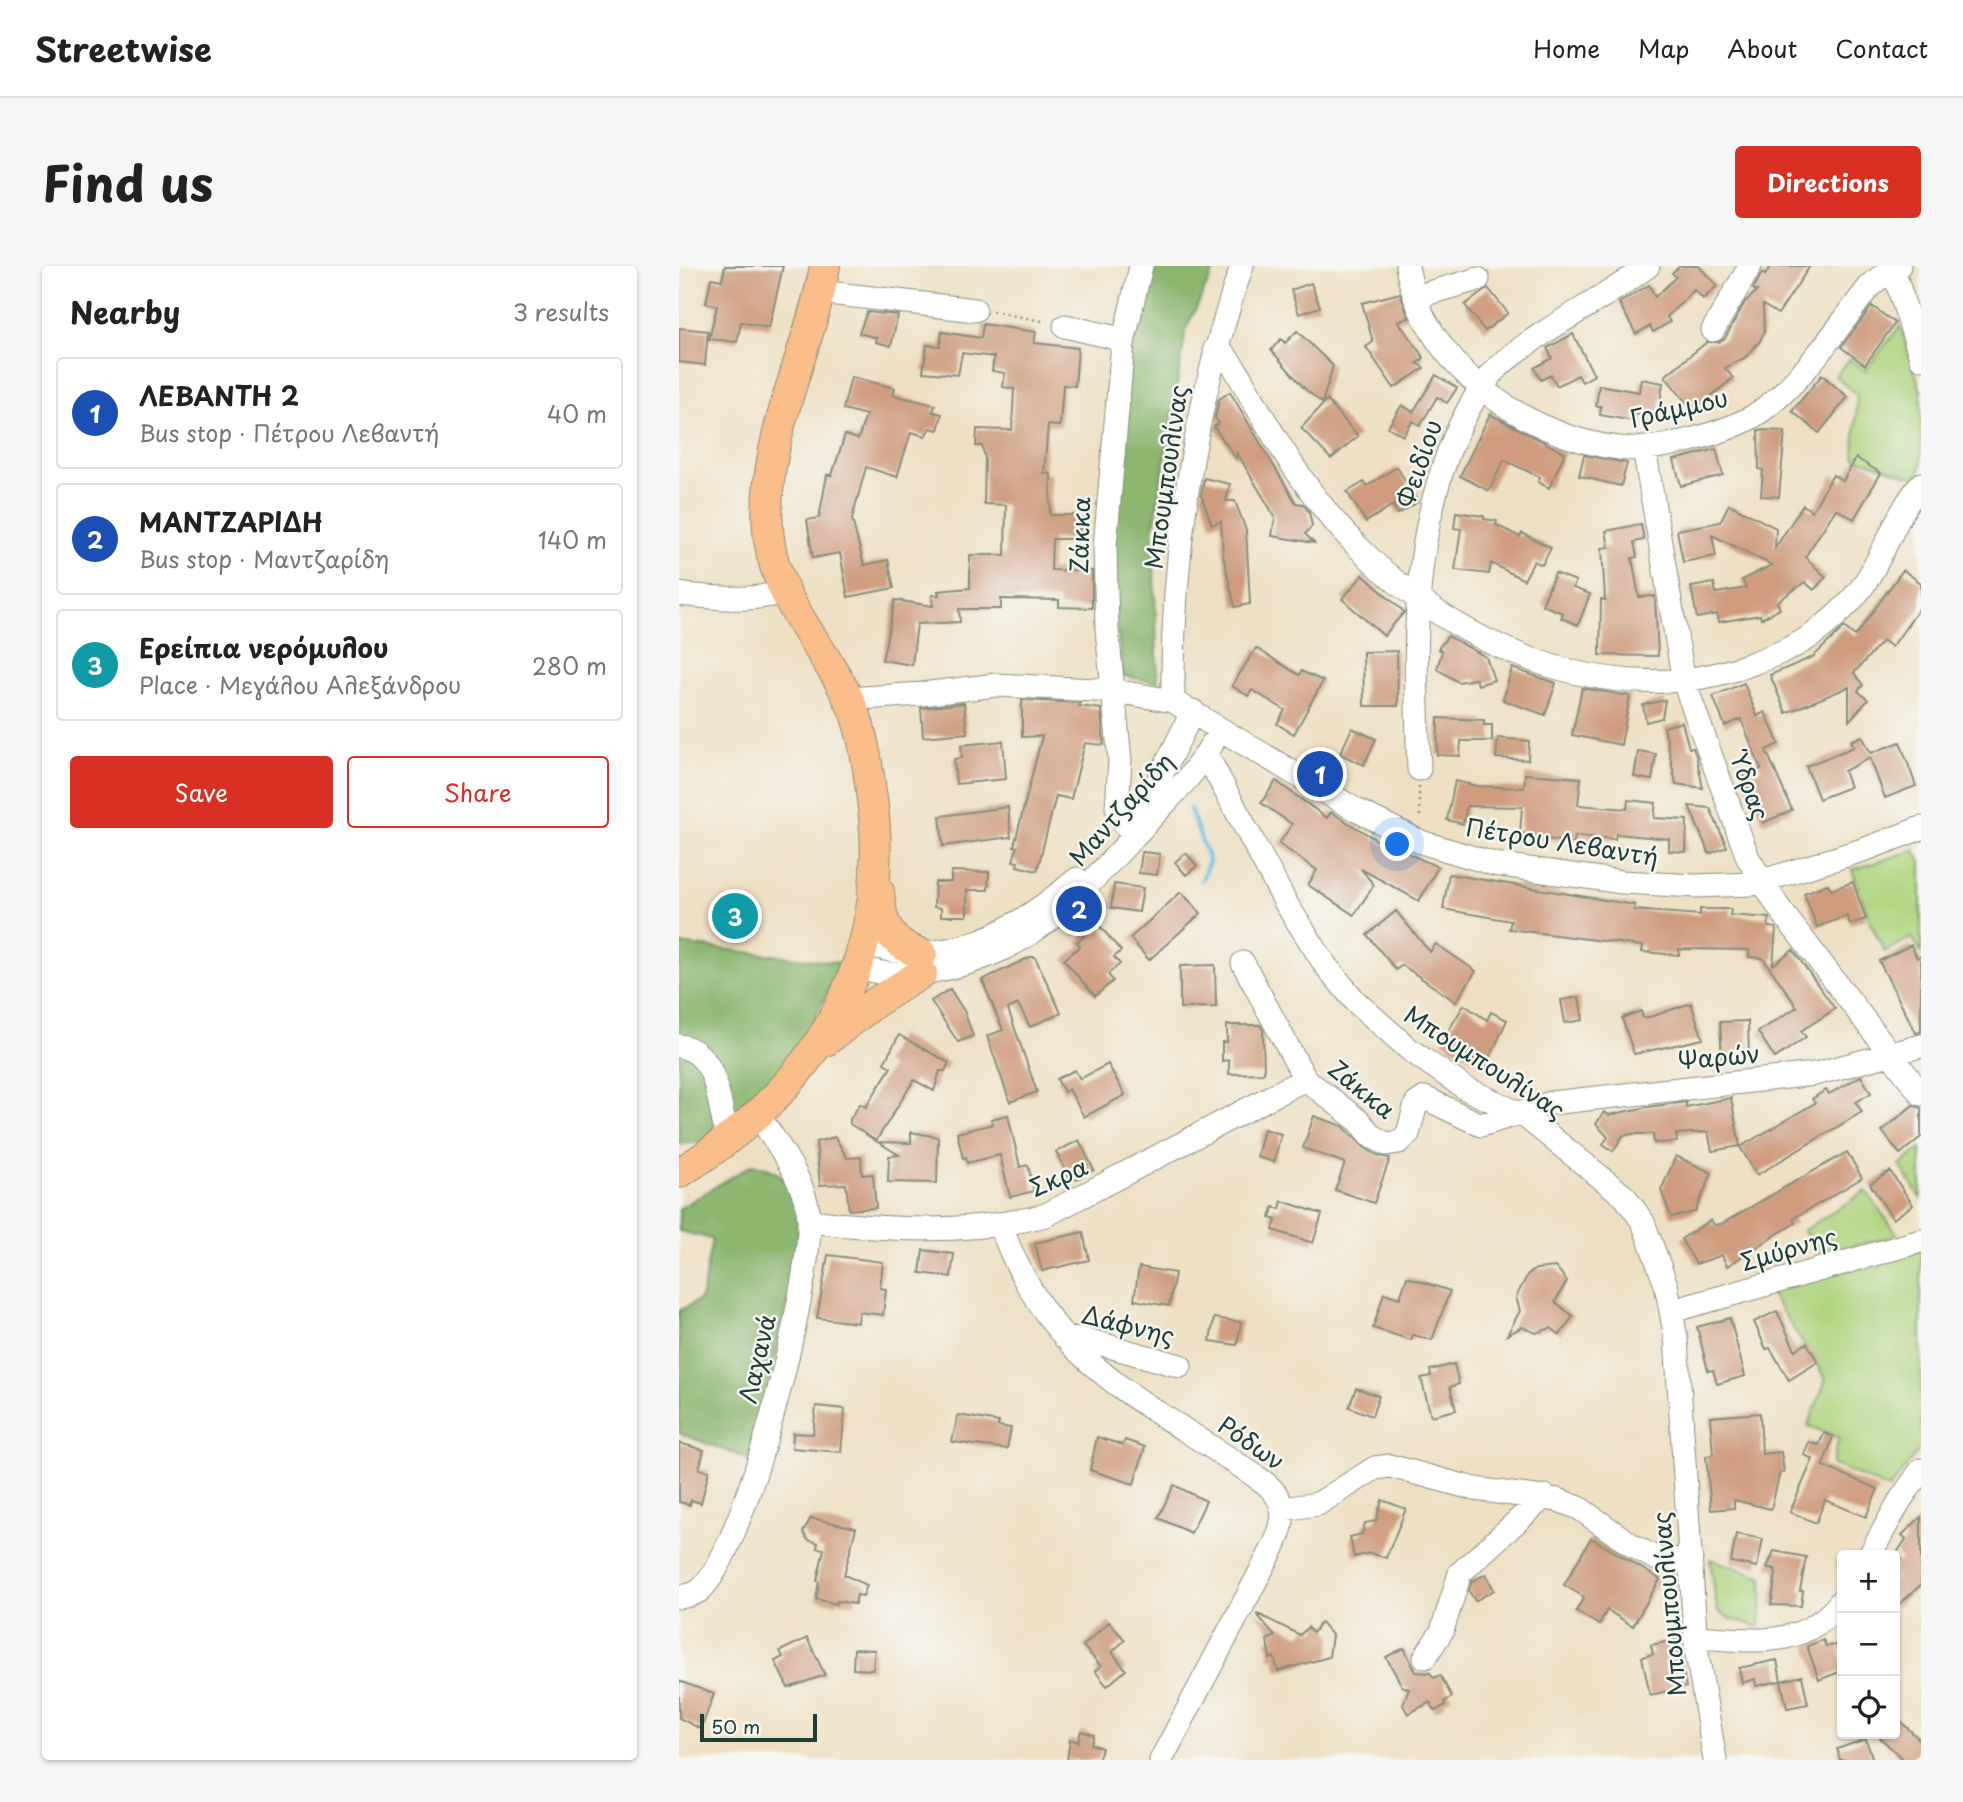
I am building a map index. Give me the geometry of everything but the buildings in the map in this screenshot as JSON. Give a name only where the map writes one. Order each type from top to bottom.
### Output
[{"type":"main road","points":[[817,1048],[922,964],[885,928],[881,917],[877,853],[860,728],[848,699],[784,592],[769,538],[769,481],[823,279]]},
{"type":"main road","points":[[679,1173],[728,1140],[758,1115],[792,1081],[817,1048],[839,1009],[860,954],[872,906],[877,853]]},
{"type":"street","name":"Ζάκκα","points":[[1117,808],[1121,760],[1107,630],[1105,546],[1123,343],[1140,266]]},
{"type":"street","name":"Μπουμπουλίνας","points":[[1183,706],[1173,659],[1190,478],[1215,349],[1242,266]]},
{"type":"street","name":"Γράμμου","points":[[1408,266],[1424,320],[1455,362],[1480,388],[1523,415],[1576,439],[1620,449],[1644,448],[1728,428],[1752,417],[1775,401],[1870,287],[1895,267]]},
{"type":"street","name":"Φειδίου","points":[[1419,769],[1415,650],[1418,596],[1427,526],[1437,482],[1480,388],[1515,354],[1649,266]]},
{"type":"street","points":[[1713,330],[1749,266]]},
{"type":"street","points":[[1895,267],[1921,358]]},
{"type":"street","points":[[823,279],[975,310]]},
{"type":"street","points":[[1415,297],[1478,279]]},
{"type":"street","points":[[1065,326],[1112,337],[1123,343]]},
{"type":"street","points":[[1215,349],[1223,353],[1236,370],[1310,493],[1362,551],[1441,613],[1485,637],[1561,670],[1636,682],[1684,682],[1720,674],[1770,657],[1820,629],[1861,588],[1897,517],[1921,484]]},
{"type":"street","name":"Ύδρας","points":[[1644,448],[1684,682],[1737,830],[1761,882],[1921,1094]]},
{"type":"street","points":[[679,594],[736,599],[764,598],[784,592]]},
{"type":"street","name":"Πέτρου Λεβαντή","points":[[848,699],[996,685],[1115,691],[1183,706],[1356,810],[1421,842],[1494,864],[1599,879],[1684,886],[1739,886],[1761,882],[1921,828]]},
{"type":"street","name":"Μαντζαρίδη","points":[[860,954],[891,976],[999,933],[1034,912],[1087,870],[1156,785],[1183,706]]},
{"type":"street","name":"Μαντζαρίδη","points":[[922,964],[967,965],[1006,950],[1046,925],[1103,872],[1206,754],[1221,728]]},
{"type":"street","name":"Μπουμπουλίνας","points":[[1206,754],[1287,905],[1344,989],[1379,1025],[1418,1056],[1465,1088],[1520,1113],[1630,1203],[1654,1248],[1672,1311],[1679,1364],[1696,1637],[1715,1760]]},
{"type":"street","name":"Ζάκκα","points":[[1243,963],[1305,1079],[1359,1121],[1372,1136],[1386,1144],[1399,1142],[1408,1134],[1416,1104],[1425,1098],[1481,1125],[1520,1113]]},
{"type":"street","points":[[679,1046],[692,1048],[708,1063],[728,1140]]},
{"type":"street","name":"Ψαρών","points":[[1520,1113],[1541,1105],[1591,1097],[1803,1076],[1921,1046]]},
{"type":"street","name":"Σκρα","points":[[809,1221],[925,1230],[1000,1224],[1059,1210],[1305,1079]]},
{"type":"street","name":"Λαχανά","points":[[679,1597],[697,1592],[707,1581],[751,1487],[791,1340],[809,1221],[795,1179],[758,1115]]},
{"type":"street","name":"Ρόδων","points":[[1000,1224],[1025,1277],[1064,1337],[1098,1372],[1136,1400],[1265,1483],[1278,1495],[1283,1508],[1282,1526],[1273,1548],[1161,1760]]},
{"type":"street","name":"Σμύρνης","points":[[1672,1311],[1921,1241]]},
{"type":"street","name":"Δάφνης","points":[[1064,1337],[1087,1340],[1180,1366]]},
{"type":"street","points":[[1283,1508],[1318,1504],[1384,1465],[1475,1489],[1545,1496],[1573,1505],[1633,1546],[1659,1560],[1691,1559]]},
{"type":"street","points":[[1873,1550],[1921,1470]]},
{"type":"street","points":[[1425,1657],[1442,1631],[1460,1573],[1545,1496]]},
{"type":"street","points":[[1696,1637],[1760,1640],[1796,1636],[1822,1622],[1837,1606]]},
{"type":"path","points":[[975,310],[1019,315],[1065,326]]},
{"type":"path","points":[[1419,769],[1421,842]]},
{"type":"green space","points":[[1152,266],[1216,266],[1186,329],[1153,533],[1158,682],[1123,676],[1106,544],[1134,332]]},
{"type":"green space","points":[[1900,326],[1921,391],[1921,468],[1915,478],[1854,457],[1857,395],[1835,376],[1850,359],[1865,371]]},
{"type":"green space","points":[[1915,850],[1921,862],[1921,953],[1912,937],[1885,952],[1870,922],[1852,870]]},
{"type":"green space","points":[[679,944],[841,963],[810,1029],[777,1073],[704,1142],[679,1144]]},
{"type":"green space","points":[[1921,1148],[1921,1199],[1900,1165]]},
{"type":"green space","points":[[751,1165],[776,1172],[788,1184],[796,1199],[800,1222],[794,1278],[753,1461],[679,1433],[679,1311],[701,1299],[712,1239],[679,1231],[679,1209]]},
{"type":"green space","points":[[1866,1191],[1898,1235],[1822,1253],[1803,1231]]},
{"type":"green space","points":[[1921,1249],[1921,1447],[1889,1489],[1832,1464],[1839,1438],[1808,1426],[1826,1379],[1769,1291]]},
{"type":"green space","points":[[1710,1559],[1763,1577],[1760,1627],[1731,1619],[1717,1610]]},
{"type":"waterway","points":[[1190,809],[1209,861],[1202,880]]},
{"type":"place","name":"ΛΕΒΑΝΤΗ 2","points":[[1320,774]]},
{"type":"place","name":"ΜΑΝΤΖΑΡΙΔΗ","points":[[1079,909]]},
{"type":"place","name":"Ερείπια νερόμυλου","points":[[735,916]]}]
